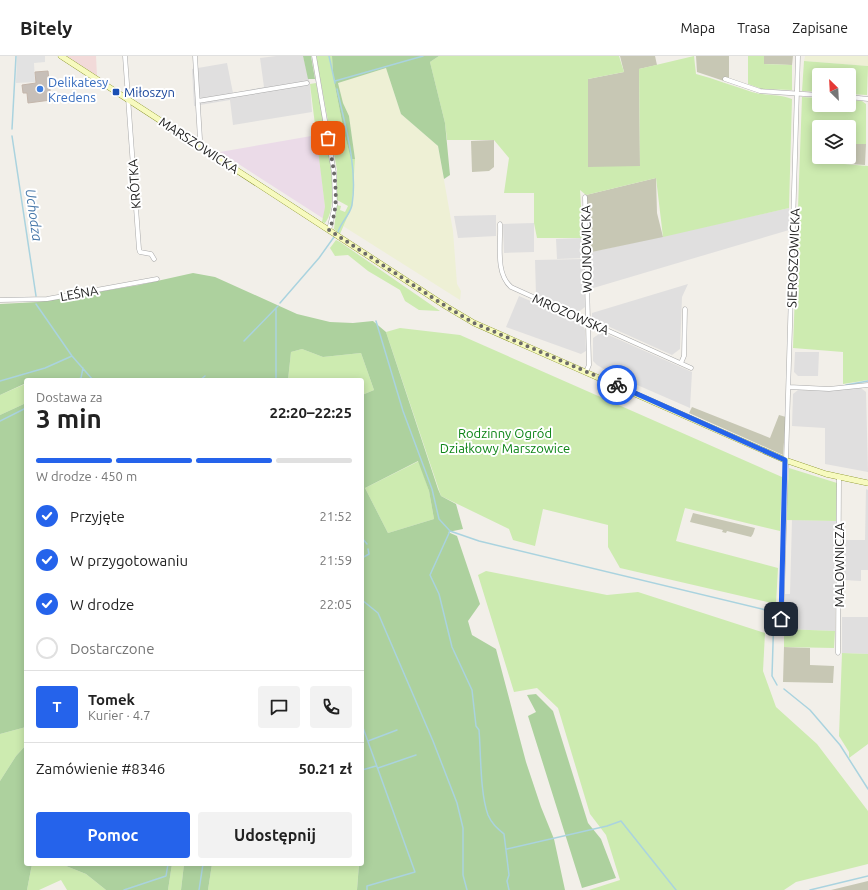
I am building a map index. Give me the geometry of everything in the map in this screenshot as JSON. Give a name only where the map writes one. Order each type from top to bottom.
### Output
[{"type":"street","name":"MARSZOWICKA","points":[[61,56],[447,307],[474,323],[785,460],[839,477],[868,483]]},
{"type":"street","points":[[125,56],[127,99]]},
{"type":"street","points":[[195,56],[200,138],[198,145]]},
{"type":"street","points":[[314,56],[334,173],[335,205],[329,230]]},
{"type":"street","name":"SIEROSZOWICKA","points":[[781,631],[798,56]]},
{"type":"street","points":[[725,79],[760,91],[812,94]]},
{"type":"street","points":[[198,101],[307,83]]},
{"type":"street","points":[[856,98],[868,99]]},
{"type":"street","name":"KRÓTKA","points":[[127,99],[139,249],[140,252],[151,254],[154,259]]},
{"type":"street","name":"WOJNOWICKA","points":[[585,197],[589,365],[586,372]]},
{"type":"street","name":"MROZOWSKA","points":[[500,224],[501,269],[508,284],[691,368]]},
{"type":"street","name":"LEŚNA","points":[[0,300],[47,299],[157,279]]},
{"type":"street","points":[[681,363],[684,356],[685,309]]},
{"type":"street","points":[[789,387],[828,389],[868,385]]},
{"type":"street","name":"MALOWNICZA","points":[[838,653],[839,477]]},
{"type":"shaded area","points":[[17,56],[45,56],[45,62],[34,63],[35,82],[16,83]]},
{"type":"shaded area","points":[[67,56],[96,56],[97,76]]},
{"type":"shaded area","points":[[276,56],[303,56],[310,84],[312,112],[233,125],[230,100],[194,106],[192,69],[227,63],[233,93],[264,87],[260,58]]},
{"type":"shaded area","points":[[620,56],[655,56],[657,65],[639,69],[640,167],[588,167],[588,79],[624,72]]},
{"type":"shaded area","points":[[696,56],[729,56],[729,78],[725,77],[724,81],[697,72]]},
{"type":"shaded area","points":[[764,56],[793,56],[792,65],[764,64]]},
{"type":"shaded area","points":[[805,56],[868,56],[868,66],[804,61]]},
{"type":"shaded area","points":[[386,68],[401,114],[438,146],[453,231],[457,284],[461,291],[460,300],[343,226],[352,206],[355,159],[349,116],[343,103],[338,83]]},
{"type":"shaded area","points":[[317,135],[325,207],[324,219],[220,152]]},
{"type":"shaded area","points":[[494,140],[494,167],[489,171],[472,172],[471,141]]},
{"type":"shaded area","points":[[856,144],[866,144],[865,165],[848,164],[856,164]]},
{"type":"shaded area","points":[[656,178],[657,213],[663,237],[587,253],[586,195]]},
{"type":"shaded area","points":[[789,208],[789,230],[590,289],[587,253]]},
{"type":"shaded area","points":[[496,215],[496,236],[458,238],[454,216]]},
{"type":"shaded area","points":[[534,223],[534,252],[504,253],[503,224]]},
{"type":"shaded area","points":[[583,238],[584,258],[557,259],[556,239]]},
{"type":"shaded area","points":[[584,259],[585,307],[577,313],[536,295],[535,260]]},
{"type":"shaded area","points":[[688,284],[682,297],[680,349],[672,355],[592,319],[592,313]]},
{"type":"shaded area","points":[[519,296],[580,322],[585,330],[586,351],[581,354],[506,327]]},
{"type":"shaded area","points":[[602,332],[692,372],[690,408],[612,374],[597,365],[593,361],[593,338]]},
{"type":"shaded area","points":[[795,352],[819,352],[818,376],[798,376],[794,372]]},
{"type":"shaded area","points":[[861,388],[866,392],[868,472],[825,464],[825,428],[792,426],[793,394],[798,390],[828,391]]},
{"type":"shaded area","points":[[692,407],[770,438],[779,415],[786,417],[783,455],[689,413]]},
{"type":"shaded area","points":[[866,489],[868,490],[868,570],[861,570],[861,581],[843,580],[843,540],[865,540]]},
{"type":"shaded area","points":[[693,513],[755,528],[751,537],[727,531],[726,533],[722,532],[723,530],[690,522]]},
{"type":"shaded area","points":[[792,520],[836,521],[835,631],[784,629],[785,594],[790,594]]},
{"type":"shaded area","points":[[842,617],[868,617],[868,654],[842,653]]},
{"type":"shaded area","points":[[784,647],[810,648],[810,665],[834,666],[833,683],[783,682]]},
{"type":"shaded area","points":[[868,881],[868,890],[831,890]]},
{"type":"green space","points":[[303,56],[311,56],[315,79],[308,79]]},
{"type":"green space","points":[[316,56],[332,56],[333,76],[344,132],[351,158],[355,159],[352,206],[340,234],[334,229],[337,205],[341,206],[340,210],[345,212],[348,206],[337,200],[337,170]]},
{"type":"green space","points":[[332,56],[439,56],[430,62],[445,123],[450,175],[444,179],[438,146],[401,114],[386,68],[338,83],[343,103],[349,116],[355,159],[351,159],[333,76]]},
{"type":"green space","points":[[439,56],[619,56],[624,72],[588,79],[588,167],[640,166],[639,69],[694,56],[696,74],[752,92],[782,96],[792,99],[789,208],[663,237],[656,178],[586,195],[580,190],[583,238],[537,238],[534,223],[534,193],[504,193],[509,158],[494,140],[447,140],[445,123],[430,62]]},
{"type":"green space","points":[[748,56],[764,56],[764,64],[792,65],[792,90],[762,89],[748,84]]},
{"type":"green space","points":[[804,61],[868,66],[867,95],[856,94],[856,68],[812,68],[812,92],[802,91]]},
{"type":"green space","points":[[316,83],[330,155],[332,176],[330,212],[325,223],[322,222],[325,207],[310,84]]},
{"type":"green space","points":[[802,97],[812,98],[812,112],[856,112],[856,101],[862,101],[866,104],[866,144],[856,144],[856,120],[812,120],[812,164],[868,166],[868,380],[843,384],[843,352],[793,348]]},
{"type":"green space","points":[[336,240],[440,311],[419,310],[405,301],[400,290],[368,271],[348,255],[335,256],[330,248]]},
{"type":"green space","points":[[193,273],[215,277],[297,314],[330,322],[353,323],[373,321],[386,332],[438,489],[441,496],[456,504],[463,529],[448,532],[457,536],[480,604],[468,621],[472,635],[496,649],[526,762],[541,807],[554,839],[565,890],[357,890],[359,866],[364,866],[364,394],[374,390],[361,353],[323,357],[302,349],[291,352],[288,378],[24,378],[24,384],[0,395],[0,304],[38,302],[139,285]],"holes":[[[418,461],[429,491],[434,519],[388,533],[365,488]]]},
{"type":"green space","name":"Rodzinny Ogród Działkowy Marszowice","points":[[400,328],[460,335],[782,477],[780,531],[685,508],[676,541],[778,568],[776,604],[620,568],[608,547],[608,525],[543,509],[535,546],[513,540],[509,529],[441,496],[386,332]]},
{"type":"green space","points":[[302,349],[323,357],[361,353],[374,390],[364,394],[364,378],[288,378],[291,352]]},
{"type":"green space","points":[[24,384],[24,404],[0,415],[0,395]]},
{"type":"green space","points":[[24,404],[24,728],[0,734],[0,415]]},
{"type":"green space","points":[[419,461],[429,491],[434,519],[388,533],[365,488]]},
{"type":"green space","points":[[789,468],[837,483],[836,521],[786,520]]},
{"type":"green space","points":[[486,571],[607,595],[638,592],[765,633],[763,671],[776,707],[817,744],[868,811],[868,864],[796,882],[784,890],[589,890],[620,880],[606,835],[590,814],[558,708],[537,688],[514,692],[478,575]]},
{"type":"green space","points":[[784,629],[835,631],[834,648],[784,647]]},
{"type":"green space","points":[[842,653],[868,654],[868,744],[849,758],[849,752],[839,736]]},
{"type":"green space","points":[[536,694],[553,711],[588,823],[601,839],[616,878],[582,888],[528,716],[536,712],[527,695]]},
{"type":"green space","points":[[24,728],[24,747],[16,756],[0,781],[0,734]]},
{"type":"green space","points":[[24,747],[24,866],[32,866],[27,890],[0,890],[0,781],[16,756]]},
{"type":"green space","points":[[32,866],[66,866],[86,874],[106,890],[67,890],[61,880],[39,890],[27,890]]},
{"type":"green space","points":[[66,866],[172,866],[168,890],[106,890],[86,874]]},
{"type":"green space","points":[[172,866],[184,866],[181,890],[168,890]]},
{"type":"green space","points":[[184,866],[212,866],[208,890],[181,890]]},
{"type":"green space","points":[[212,866],[359,866],[357,890],[208,890]]},
{"type":"building","name":"Delikatesy Kredens","points":[[48,71],[51,100],[28,103],[27,93],[23,93],[22,85],[36,83],[35,72]]},
{"type":"waterway","name":"Uchodza","points":[[12,129],[16,56]]},
{"type":"waterway","points":[[329,56],[335,83]]},
{"type":"waterway","points":[[335,81],[423,56]]},
{"type":"waterway","points":[[337,89],[350,147],[353,176],[352,205],[338,232]]},
{"type":"waterway","name":"Uchodza","points":[[12,136],[36,296]]},
{"type":"waterway","points":[[280,303],[319,258],[334,237]]},
{"type":"waterway","name":"Uchodza","points":[[36,304],[72,356],[91,378]]},
{"type":"waterway","points":[[244,341],[278,306]]},
{"type":"waterway","points":[[276,308],[276,378]]},
{"type":"waterway","points":[[376,321],[403,411],[432,489],[439,519],[450,531],[430,575],[439,594],[452,647],[472,690],[476,726],[479,730],[481,773],[485,806],[488,815],[495,826],[504,834],[509,875],[507,881],[509,890]]},
{"type":"waterway","points":[[0,381],[45,368],[72,356]]},
{"type":"waterway","points":[[81,378],[83,368]]},
{"type":"waterway","points":[[846,385],[868,381]]},
{"type":"waterway","points":[[0,421],[24,409]]},
{"type":"waterway","points":[[450,531],[479,541],[774,612],[772,676],[777,685]]},
{"type":"waterway","points":[[364,540],[367,544]]},
{"type":"waterway","points":[[364,557],[369,554],[368,549]]},
{"type":"waterway","points":[[364,602],[378,613],[433,741],[457,803],[463,828],[463,875],[467,890]]},
{"type":"waterway","points":[[784,689],[810,710],[840,745],[868,789]]},
{"type":"waterway","points":[[368,741],[397,730]]},
{"type":"waterway","points":[[364,731],[415,872],[367,886],[367,890]]},
{"type":"waterway","points":[[378,768],[416,755]]},
{"type":"waterway","points":[[364,769],[376,766]]},
{"type":"waterway","points":[[507,849],[607,826],[621,821],[676,890]]},
{"type":"waterway","points":[[124,890],[166,876],[168,866]]},
{"type":"waterway","name":"Uchodza","points":[[199,890],[203,866]]},
{"type":"waterway","points":[[810,890],[868,876]]},
{"type":"way so far","points":[[328,138],[334,173],[335,192],[334,217],[329,230],[474,323],[617,385]]},
{"type":"place","name":"Delikatesy Kredens","points":[[40,89]]},
{"type":"place","name":"Miłoszyn","points":[[116,92]]},
{"type":"route","points":[[617,385],[785,460],[781,619]]}]
